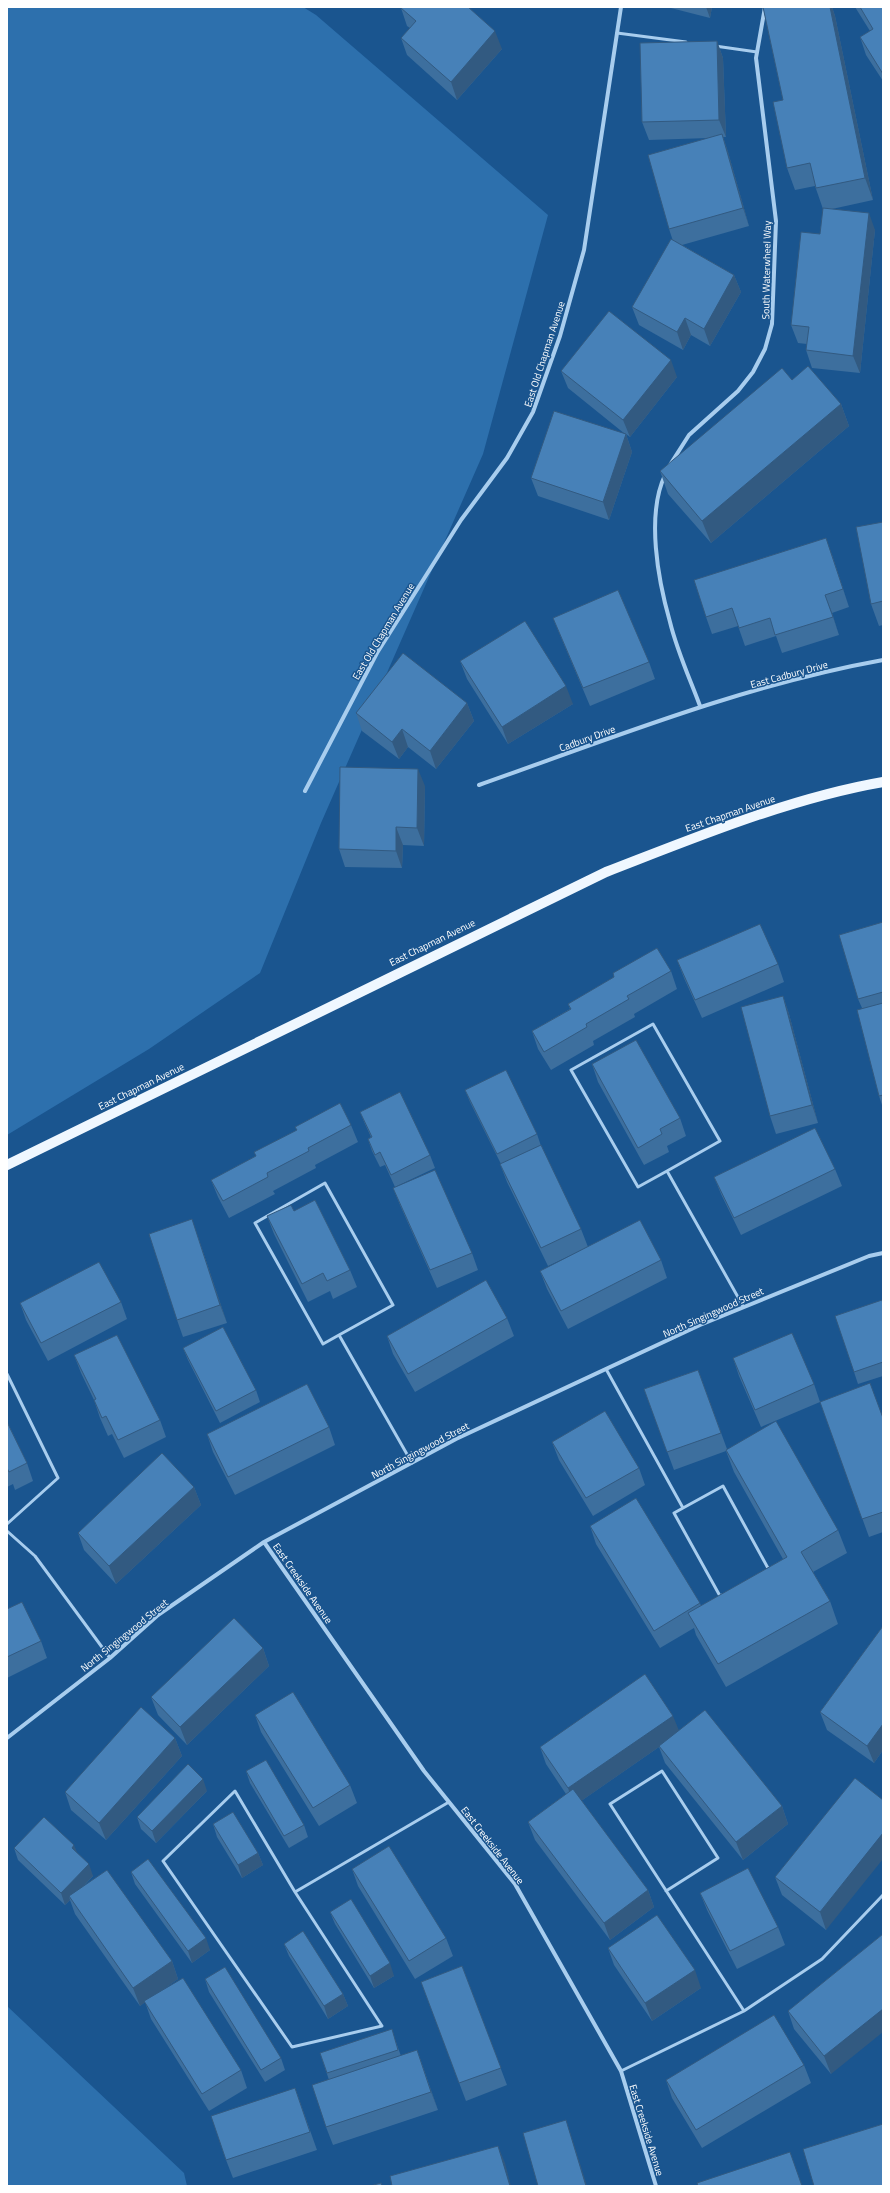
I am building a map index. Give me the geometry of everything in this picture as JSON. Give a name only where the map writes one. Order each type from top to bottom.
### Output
[{"type":"main road","name":"East Chapman Avenue","points":[[7,1165],[606,872],[704,834],[791,806],[883,782]]},
{"type":"street","name":"East Old Chapman Avenue","points":[[305,791],[377,654],[461,520],[507,458],[533,412],[560,336],[584,250],[621,7]]},
{"type":"street","name":"South Waterwheel Way","points":[[700,706],[670,623],[658,562],[656,513],[660,486],[672,459],[689,435],[738,391],[753,372],[765,349],[772,324],[776,221],[758,88],[757,52],[765,7]]},
{"type":"street","name":"East Cadbury Drive","points":[[700,706],[850,666],[883,660]]},
{"type":"street","name":"Cadbury Drive","points":[[479,786],[700,706]]},
{"type":"street","name":"North Singingwood Street","points":[[7,1738],[110,1658],[158,1615],[264,1542],[456,1439],[743,1306],[869,1256],[883,1253]]},
{"type":"street","name":"East Creekside Avenue","points":[[264,1542],[424,1771],[515,1884],[621,2071],[656,2186]]},
{"type":"lane","points":[[617,33],[688,43]]},
{"type":"lane","points":[[711,46],[757,52]]},
{"type":"lane","points":[[653,1024],[720,1141],[667,1171],[638,1187],[571,1070],[653,1024]]},
{"type":"lane","points":[[667,1171],[743,1306]]},
{"type":"lane","points":[[325,1184],[393,1305],[339,1334],[323,1344],[255,1223],[325,1184]]},
{"type":"lane","points":[[339,1334],[412,1463]]},
{"type":"lane","points":[[606,1369],[683,1508]]},
{"type":"lane","points":[[7,1374],[58,1478],[7,1524]]},
{"type":"lane","points":[[727,1593],[720,1596],[674,1513],[724,1486],[770,1570],[764,1573]]},
{"type":"lane","points":[[7,1531],[35,1556],[110,1658]]},
{"type":"lane","points":[[666,1891],[718,1858],[662,1771],[610,1804],[666,1891],[744,2011]]},
{"type":"lane","points":[[235,1791],[295,1892],[382,2026],[292,2047],[163,1861],[235,1791]]},
{"type":"lane","points":[[295,1892],[449,1802]]},
{"type":"lane","points":[[621,2071],[744,2011],[822,1959],[883,1895]]},
{"type":"shaded area","points":[[7,7],[303,7],[316,15],[548,215],[483,454],[321,823],[260,973],[149,1049],[7,1135]]},
{"type":"shaded area","points":[[7,2006],[184,2173],[187,2186],[7,2186]]},
{"type":"building","points":[[468,7],[495,31],[451,82],[401,38],[416,21],[401,8]]},
{"type":"building","points":[[763,7],[830,7],[865,178],[816,188],[810,163],[787,168],[773,102],[783,100]]},
{"type":"building","points":[[860,7],[883,7],[883,74],[860,37],[873,29]]},
{"type":"building","points":[[717,41],[719,120],[642,122],[640,43]]},
{"type":"building","points":[[722,134],[743,208],[669,229],[648,155]]},
{"type":"building","points":[[823,208],[869,213],[853,356],[806,350],[809,327],[791,325],[801,232],[820,234]]},
{"type":"building","points":[[671,239],[734,275],[704,329],[685,318],[677,332],[632,307]]},
{"type":"building","points":[[609,311],[671,360],[623,420],[561,371]]},
{"type":"building","points":[[808,366],[841,404],[702,521],[660,471],[782,368],[792,380]]},
{"type":"building","points":[[554,411],[626,434],[603,502],[531,478]]},
{"type":"building","points":[[883,522],[883,601],[871,604],[856,527]]},
{"type":"building","points":[[826,538],[843,589],[825,595],[833,617],[775,635],[770,618],[739,628],[732,608],[706,617],[694,580]]},
{"type":"building","points":[[618,590],[649,662],[583,688],[553,618]]},
{"type":"building","points":[[525,621],[566,686],[502,727],[460,661]]},
{"type":"building","points":[[403,653],[467,703],[430,751],[402,729],[392,742],[356,713]]},
{"type":"building","points":[[340,767],[418,769],[417,828],[396,827],[396,851],[339,849]]},
{"type":"building","points":[[883,922],[883,992],[858,999],[839,935]]},
{"type":"building","points":[[760,924],[778,964],[695,1000],[677,960]]},
{"type":"building","points":[[657,948],[671,971],[627,996],[629,999],[586,1024],[587,1027],[544,1052],[532,1031],[571,1009],[568,1004],[614,977],[613,973]]},
{"type":"building","points":[[783,996],[812,1105],[770,1116],[741,1007]]},
{"type":"building","points":[[883,1003],[883,1095],[879,1096],[857,1010]]},
{"type":"building","points":[[636,1040],[680,1118],[660,1129],[662,1134],[638,1148],[592,1064]]},
{"type":"building","points":[[506,1070],[537,1134],[497,1154],[465,1090]]},
{"type":"building","points":[[400,1092],[430,1155],[391,1175],[380,1152],[375,1155],[368,1139],[372,1137],[360,1112]]},
{"type":"building","points":[[340,1103],[351,1125],[308,1148],[309,1151],[267,1173],[268,1177],[223,1201],[211,1180],[256,1156],[254,1152],[297,1130],[295,1127]]},
{"type":"building","points":[[815,1128],[835,1169],[734,1218],[714,1177]]},
{"type":"building","points":[[541,1145],[581,1229],[541,1248],[500,1164]]},
{"type":"building","points":[[435,1170],[472,1253],[430,1270],[393,1188]]},
{"type":"building","points":[[315,1200],[350,1270],[327,1281],[323,1273],[302,1284],[267,1216],[291,1205],[294,1211]]},
{"type":"building","points":[[192,1219],[220,1305],[177,1320],[149,1234]]},
{"type":"building","points":[[640,1220],[661,1260],[561,1311],[540,1271]]},
{"type":"building","points":[[99,1262],[121,1302],[41,1343],[20,1303]]},
{"type":"building","points":[[486,1280],[507,1318],[408,1374],[387,1336]]},
{"type":"building","points":[[882,1300],[883,1362],[854,1372],[835,1316]]},
{"type":"building","points":[[223,1327],[256,1390],[216,1411],[183,1348]]},
{"type":"building","points":[[792,1333],[814,1384],[755,1410],[733,1358]]},
{"type":"building","points":[[117,1335],[160,1420],[118,1440],[106,1416],[102,1418],[94,1400],[96,1399],[74,1355]]},
{"type":"building","points":[[698,1370],[721,1433],[667,1452],[644,1389]]},
{"type":"building","points":[[870,1383],[883,1418],[883,1512],[862,1519],[820,1402]]},
{"type":"building","points":[[307,1384],[329,1427],[228,1477],[207,1434]]},
{"type":"building","points":[[605,1411],[639,1468],[586,1498],[552,1442]]},
{"type":"building","points":[[776,1421],[838,1530],[801,1552],[830,1601],[718,1664],[688,1613],[787,1557],[726,1450]]},
{"type":"building","points":[[7,1422],[27,1463],[9,1472],[7,1468]]},
{"type":"building","points":[[162,1453],[194,1487],[109,1566],[78,1533]]},
{"type":"building","points":[[636,1498],[700,1603],[654,1631],[590,1526]]},
{"type":"building","points":[[22,1602],[41,1641],[7,1657],[7,1609]]},
{"type":"building","points":[[234,1618],[263,1648],[180,1727],[151,1697]]},
{"type":"building","points":[[883,1626],[883,1724],[867,1746],[820,1712]]},
{"type":"building","points":[[645,1674],[673,1716],[568,1788],[540,1747]]},
{"type":"building","points":[[293,1692],[350,1785],[313,1808],[255,1715]]},
{"type":"building","points":[[141,1707],[175,1738],[99,1823],[65,1792]]},
{"type":"building","points":[[705,1710],[782,1806],[736,1842],[659,1746]]},
{"type":"building","points":[[266,1760],[304,1825],[284,1836],[246,1771]]},
{"type":"building","points":[[188,1764],[203,1779],[152,1831],[137,1817]]},
{"type":"building","points":[[855,1778],[883,1800],[883,1833],[820,1912],[775,1877]]},
{"type":"building","points":[[573,1789],[648,1890],[604,1923],[528,1822]]},
{"type":"building","points":[[233,1812],[258,1853],[238,1865],[213,1824]]},
{"type":"building","points":[[44,1817],[74,1845],[72,1848],[89,1864],[61,1893],[14,1848]]},
{"type":"building","points":[[389,1846],[446,1938],[409,1961],[352,1869]]},
{"type":"building","points":[[148,1859],[206,1938],[188,1951],[131,1872]]},
{"type":"building","points":[[748,1868],[778,1927],[730,1951],[700,1893]]},
{"type":"building","points":[[107,1870],[172,1961],[133,1988],[69,1896]]},
{"type":"building","points":[[351,1899],[390,1963],[370,1976],[330,1912]]},
{"type":"building","points":[[657,1915],[695,1970],[645,2003],[608,1948]]},
{"type":"building","points":[[303,1931],[343,1994],[324,2006],[284,1944]]},
{"type":"building","points":[[883,1934],[883,2009],[824,2056],[788,2011]]},
{"type":"building","points":[[462,1966],[501,2068],[459,2083],[421,1982]]},
{"type":"building","points":[[225,1967],[281,2058],[261,2070],[205,1979]]},
{"type":"building","points":[[183,1978],[241,2070],[202,2094],[144,2001]]},
{"type":"building","points":[[774,2015],[804,2065],[696,2130],[666,2080]]},
{"type":"building","points":[[392,2029],[398,2050],[327,2073],[320,2053]]},
{"type":"building","points":[[417,2050],[431,2092],[326,2127],[312,2085]]},
{"type":"building","points":[[295,2088],[310,2132],[226,2160],[211,2116]]},
{"type":"building","points":[[566,2120],[586,2186],[538,2186],[523,2133]]},
{"type":"building","points":[[883,2124],[883,2186],[814,2186],[803,2149]]},
{"type":"building","points":[[498,2146],[510,2186],[392,2186],[390,2176]]},
{"type":"building","points":[[790,2152],[802,2186],[698,2186],[697,2183]]},
{"type":"building","points":[[381,2183],[382,2186],[370,2186]]}]
